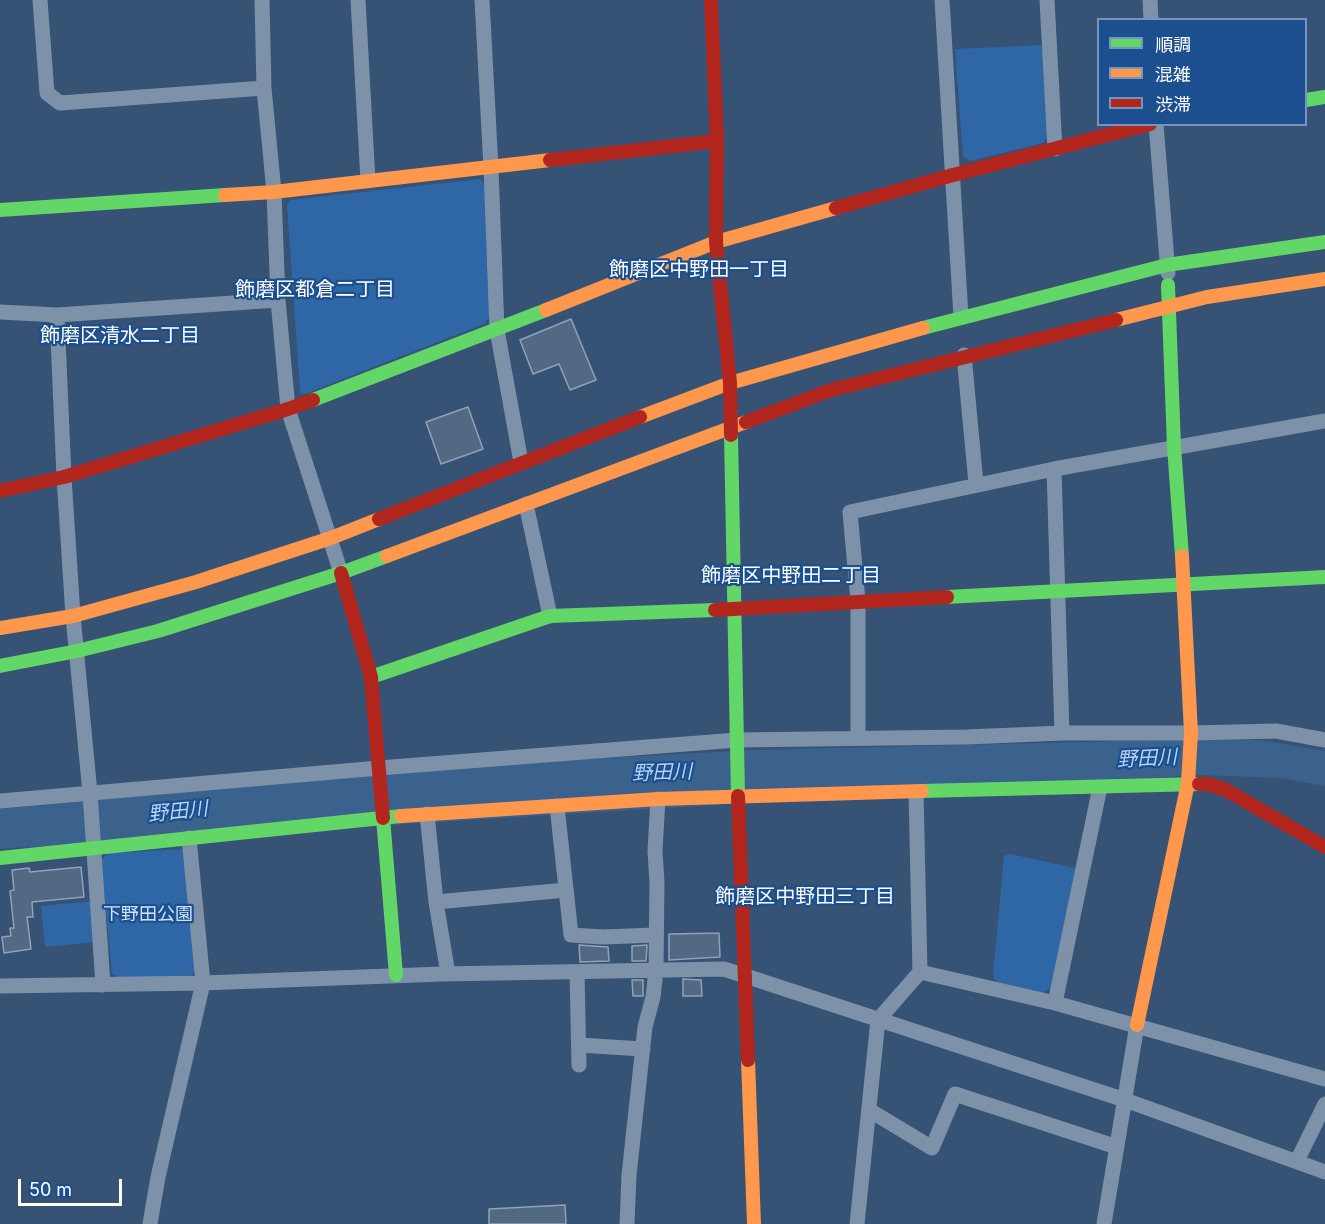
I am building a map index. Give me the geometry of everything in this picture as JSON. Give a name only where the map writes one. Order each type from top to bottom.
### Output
[{"type":"street","points":[[40,0],[47,93],[60,103],[264,88]]},
{"type":"street","points":[[262,0],[264,88],[274,192],[278,300],[288,409],[331,538],[371,677],[396,975]]},
{"type":"street","points":[[358,0],[368,181]]},
{"type":"street","points":[[482,0],[497,330],[521,462]]},
{"type":"street","points":[[711,0],[717,141],[716,242],[730,383],[738,795],[754,1224]]},
{"type":"street","points":[[942,0],[960,317]]},
{"type":"street","points":[[1047,0],[1055,149]]},
{"type":"street","points":[[1150,0],[1151,18]]},
{"type":"street","points":[[1307,100],[1325,98]]},
{"type":"street","points":[[0,491],[64,477],[288,409],[497,330],[716,242],[953,175],[1142,126]]},
{"type":"street","points":[[1104,1224],[1137,1025],[1188,783],[1191,733],[1184,584],[1174,447],[1170,307],[1156,126]]},
{"type":"street","points":[[0,210],[274,192],[717,141]]},
{"type":"street","points":[[0,628],[73,616],[196,582],[331,538],[521,462],[730,383],[960,317],[1167,265],[1325,242]]},
{"type":"street","points":[[0,666],[77,651],[158,631],[341,573],[831,390],[1207,297],[1325,279]]},
{"type":"street","points":[[0,312],[57,315],[278,300]]},
{"type":"street","points":[[57,315],[73,616],[90,793],[103,985]]},
{"type":"street","points":[[964,356],[976,484]]},
{"type":"street","points":[[858,738],[858,601],[850,512],[1054,469],[1325,421]]},
{"type":"street","points":[[1054,469],[1062,733]]},
{"type":"street","points":[[526,504],[550,616]]},
{"type":"street","points":[[371,677],[550,616],[735,609],[1325,577]]},
{"type":"street","points":[[0,801],[379,768],[737,741],[1062,733],[1276,731],[1325,740]]},
{"type":"street","points":[[0,858],[384,817],[658,799],[1188,783],[1208,784],[1226,790],[1325,847]]},
{"type":"street","points":[[1055,1003],[1100,787]]},
{"type":"street","points":[[857,1224],[878,1020],[920,972],[916,792]]},
{"type":"street","points":[[627,1224],[629,1176],[643,1049],[656,970],[657,883],[654,851],[658,799]]},
{"type":"street","points":[[557,806],[571,935],[603,937],[655,935]]},
{"type":"street","points":[[427,814],[436,902],[448,974]]},
{"type":"street","points":[[150,1224],[158,1177],[203,982],[189,838]]},
{"type":"street","points":[[436,902],[566,890]]},
{"type":"street","points":[[0,982],[103,985],[396,975],[724,969],[1125,1100],[1325,1172]]},
{"type":"street","points":[[577,972],[579,1065]]},
{"type":"street","points":[[920,972],[1055,1003],[1286,1070],[1325,1079]]},
{"type":"street","points":[[579,1045],[643,1049]]},
{"type":"street","points":[[869,1110],[932,1148],[955,1094],[1117,1147]]},
{"type":"street","points":[[1297,1161],[1325,1104]]},
{"type":"green space","points":[[1043,45],[1049,136],[1043,143],[970,161],[963,156],[955,49]]},
{"type":"green space","points":[[480,179],[486,185],[490,317],[484,324],[305,394],[300,392],[287,204],[290,200]]},
{"type":"green space","name":"下野田公園","points":[[184,849],[196,969],[192,975],[120,979],[112,974],[101,860],[108,853]]},
{"type":"green space","points":[[1010,854],[1075,868],[1078,872],[1051,988],[1043,993],[997,983],[993,975],[1004,856]]},
{"type":"green space","points":[[92,901],[95,942],[45,947],[41,906]]},
{"type":"water","name":"野田川","points":[[1203,739],[1260,740],[1325,751],[1325,786],[1281,778],[1199,775],[0,849],[0,809],[563,760],[754,750]]},
{"type":"building","points":[[571,319],[596,380],[570,390],[559,364],[533,374],[520,340]]},
{"type":"building","points":[[468,407],[483,449],[441,464],[426,422]]},
{"type":"building","points":[[81,867],[84,897],[32,902],[33,917],[27,917],[31,949],[4,953],[2,937],[11,936],[10,928],[14,928],[10,891],[14,890],[12,870],[29,868],[30,872]]},
{"type":"building","points":[[719,933],[720,957],[669,960],[669,934]]},
{"type":"building","points":[[579,945],[608,947],[609,961],[580,962]]},
{"type":"building","points":[[647,945],[646,961],[632,961],[632,946]]},
{"type":"building","points":[[683,979],[701,980],[702,996],[683,996]]},
{"type":"building","points":[[632,980],[643,980],[643,996],[633,996]]},
{"type":"building","points":[[565,1205],[566,1224],[489,1224],[489,1209]]},
{"type":"traffic: fast","points":[[1307,100],[1325,97]]},
{"type":"traffic: fast","points":[[0,210],[225,195]]},
{"type":"traffic: fast","points":[[923,328],[1167,265],[1325,242]]},
{"type":"traffic: fast","points":[[1168,285],[1174,447],[1182,556]]},
{"type":"traffic: fast","points":[[313,400],[546,310]]},
{"type":"traffic: fast","points":[[731,435],[738,796]]},
{"type":"traffic: fast","points":[[0,666],[77,651],[158,631],[341,573],[387,556]]},
{"type":"traffic: fast","points":[[947,597],[1325,577]]},
{"type":"traffic: fast","points":[[371,677],[550,616],[715,610]]},
{"type":"traffic: fast","points":[[922,791],[1199,784]]},
{"type":"traffic: fast","points":[[0,858],[401,816]]},
{"type":"traffic: fast","points":[[383,818],[396,975]]},
{"type":"traffic: slow","points":[[225,195],[274,192],[550,160]]},
{"type":"traffic: slow","points":[[546,310],[716,242],[836,208]]},
{"type":"traffic: slow","points":[[1116,320],[1207,297],[1325,279]]},
{"type":"traffic: slow","points":[[640,417],[730,383],[923,328]]},
{"type":"traffic: slow","points":[[387,556],[746,422]]},
{"type":"traffic: slow","points":[[0,628],[73,616],[196,582],[331,538],[379,519]]},
{"type":"traffic: slow","points":[[1137,1025],[1188,783],[1191,733],[1182,556]]},
{"type":"traffic: slow","points":[[401,816],[658,799],[922,791]]},
{"type":"traffic: slow","points":[[748,1060],[754,1224]]},
{"type":"traffic: jam","points":[[711,0],[717,141],[716,242],[730,383],[731,435]]},
{"type":"traffic: jam","points":[[836,208],[1142,126]]},
{"type":"traffic: jam","points":[[550,160],[717,141]]},
{"type":"traffic: jam","points":[[746,422],[831,390],[1116,320]]},
{"type":"traffic: jam","points":[[0,491],[64,477],[313,400]]},
{"type":"traffic: jam","points":[[379,519],[640,417]]},
{"type":"traffic: jam","points":[[341,573],[371,677],[383,818]]},
{"type":"traffic: jam","points":[[715,610],[947,597]]},
{"type":"traffic: jam","points":[[1199,784],[1208,784],[1226,790],[1325,847]]},
{"type":"traffic: jam","points":[[738,796],[748,1060]]},
{"type":"district","name":"飾磨区中野田一丁目","points":[[699,270]]},
{"type":"district","name":"飾磨区都倉二丁目","points":[[315,290]]},
{"type":"district","name":"飾磨区清水二丁目","points":[[120,336]]},
{"type":"district","name":"飾磨区中野田二丁目","points":[[791,576]]},
{"type":"district","name":"飾磨区中野田三丁目","points":[[805,897]]}]
